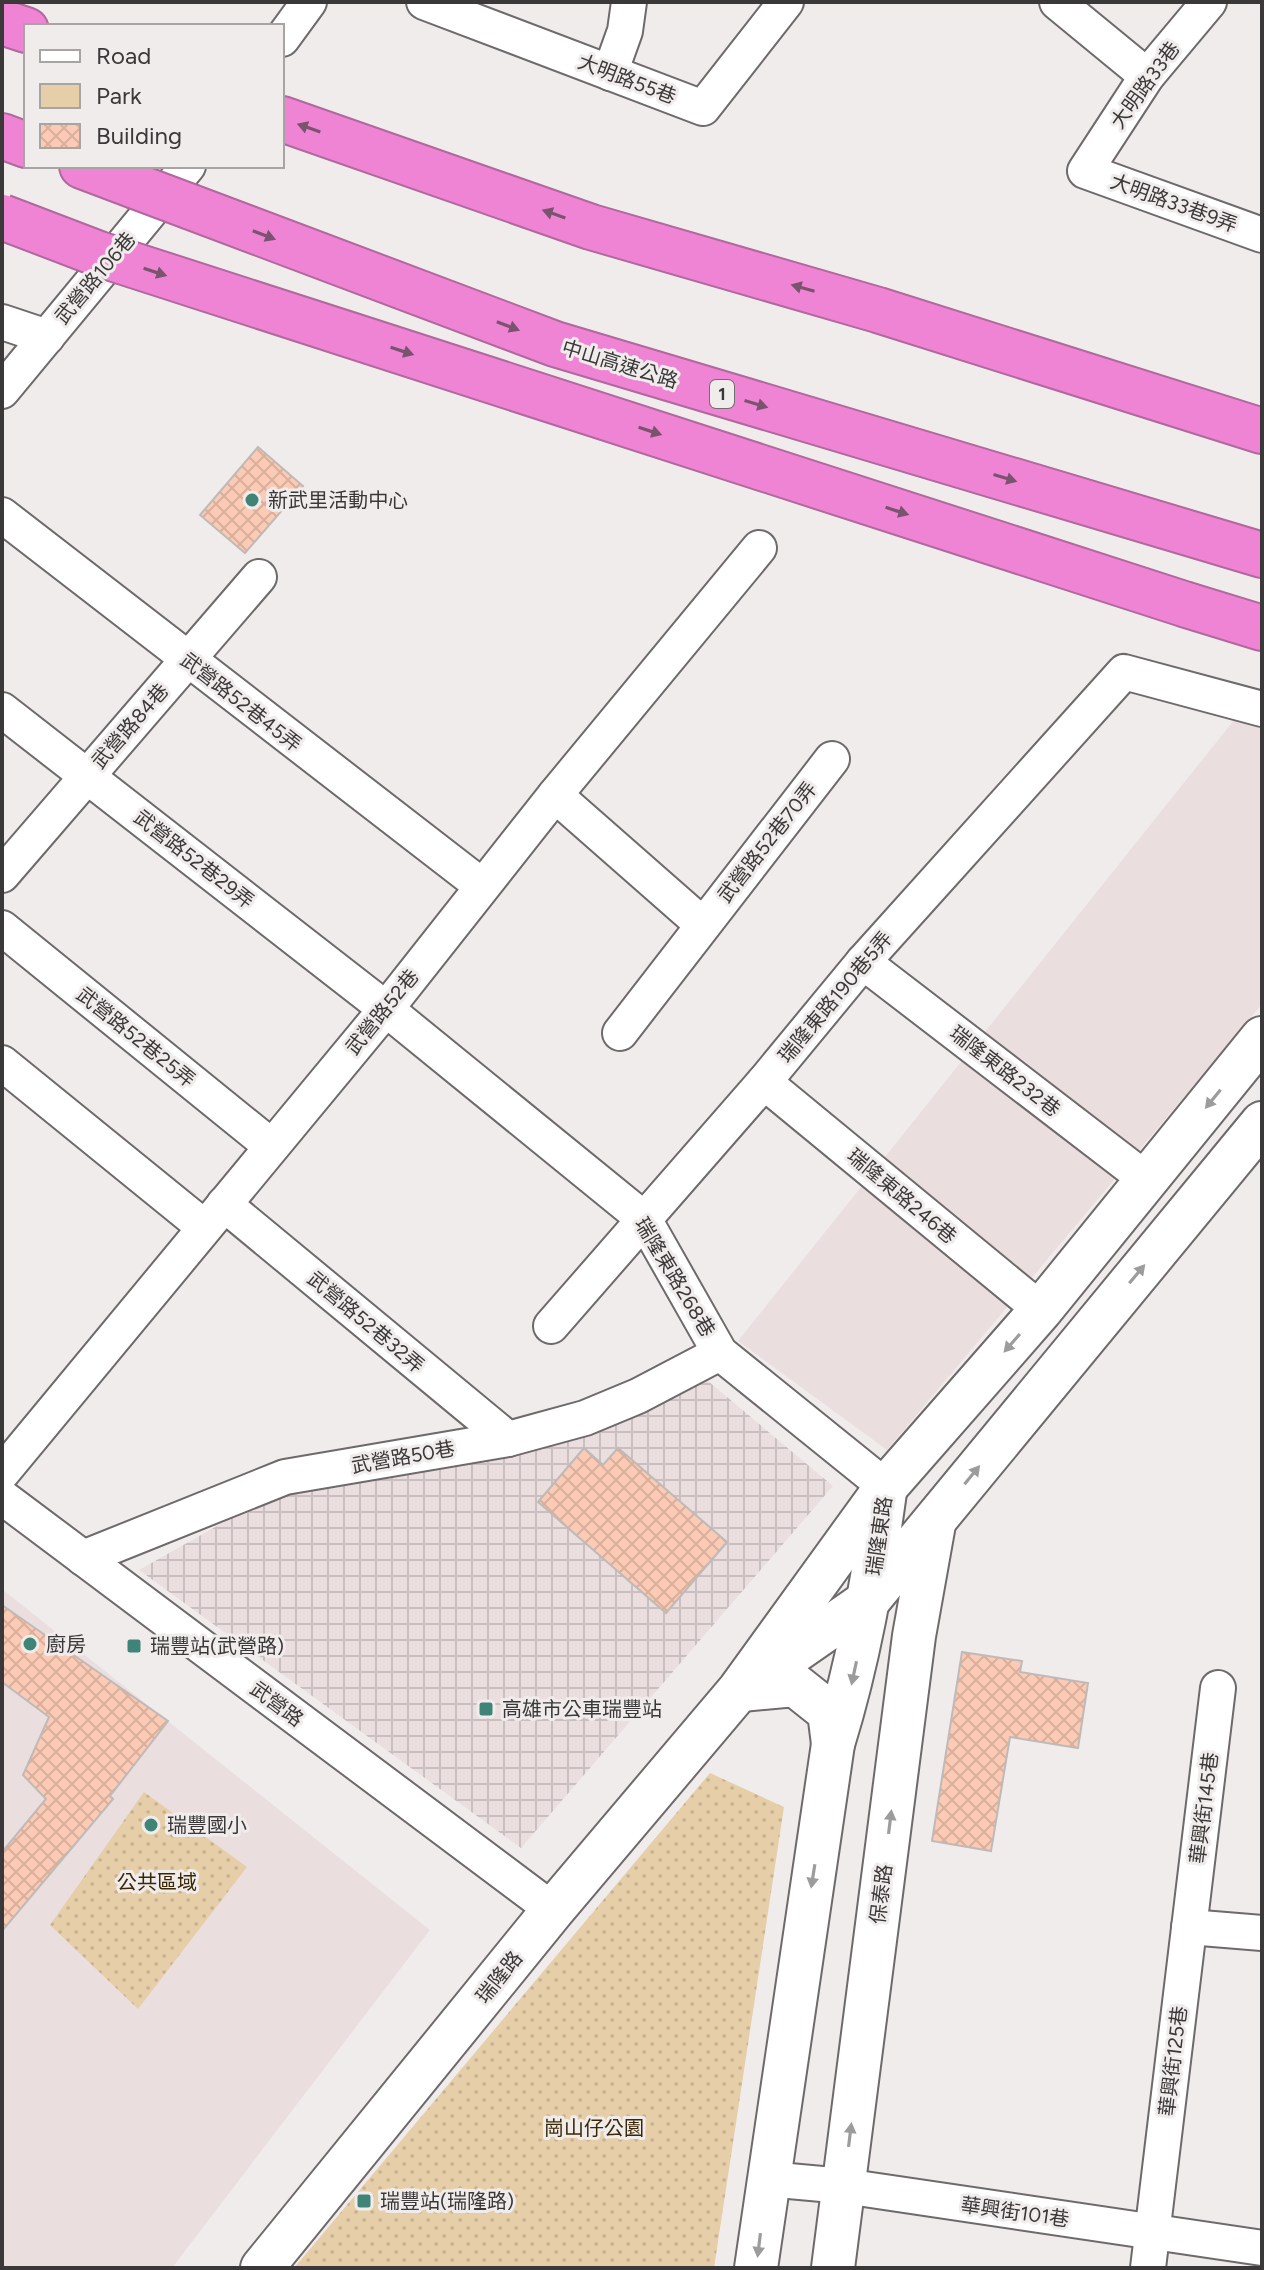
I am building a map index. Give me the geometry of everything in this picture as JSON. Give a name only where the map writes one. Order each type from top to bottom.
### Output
[{"type":"highway","points":[[2,22],[24,29]]},
{"type":"highway","points":[[284,120],[591,227],[878,310],[1262,431]]},
{"type":"highway","points":[[2,136],[24,144]]},
{"type":"highway","name":"中山高速公路","points":[[87,168],[135,186],[190,187],[555,344],[1262,555]]},
{"type":"highway","points":[[2,217],[114,259],[1262,628]]},
{"type":"highway","points":[[878,310],[1262,400]]},
{"type":"street","points":[[284,36],[309,2]]},
{"type":"street","name":"大明路55巷","points":[[424,2],[703,108],[786,2]]},
{"type":"street","points":[[610,73],[625,31],[629,2]]},
{"type":"street","points":[[1057,2],[1147,76]]},
{"type":"street","name":"大明路33巷","points":[[1085,171],[1147,76],[1209,2]]},
{"type":"street","name":"大明路33巷9弄","points":[[1085,171],[1262,235]]},
{"type":"street","name":"武營路106巷","points":[[2,391],[47,337],[190,187]]},
{"type":"street","points":[[2,322],[47,337]]},
{"type":"street","name":"武營路52巷45弄","points":[[2,515],[482,886]]},
{"type":"street","name":"武營路52巷","points":[[2,1473],[386,1009],[555,795],[759,548]]},
{"type":"street","name":"武營路84巷","points":[[2,875],[259,577]]},
{"type":"street","name":"瑞隆東路190巷5弄","points":[[551,1326],[764,1082],[863,962],[1124,672],[1262,709]]},
{"type":"street","name":"武營路52巷29弄","points":[[2,710],[386,1009]]},
{"type":"street","name":"武營路52巷70弄","points":[[620,1033],[832,759]]},
{"type":"street","points":[[555,795],[703,925]]},
{"type":"street","name":"武營路52巷25弄","points":[[2,928],[271,1146]]},
{"type":"street","name":"瑞隆東路232巷","points":[[863,962],[1147,1180]]},
{"type":"street","name":"瑞隆東路268巷","points":[[386,1009],[644,1219],[720,1353],[886,1487]]},
{"type":"street","name":"瑞隆東路","points":[[869,1600],[886,1487],[1041,1310],[1262,1038]]},
{"type":"street","name":"武營路52巷32弄","points":[[2,1063],[214,1216],[508,1439]]},
{"type":"street","name":"瑞隆東路246巷","points":[[764,1082],[1041,1310]]},
{"type":"street","name":"瑞隆東路","points":[[869,1600],[1262,1123]]},
{"type":"street","name":"武營路50巷","points":[[83,1558],[285,1477],[508,1439],[585,1418],[638,1396],[720,1353]]},
{"type":"street","name":"瑞隆路","points":[[262,2268],[553,1910],[739,1690],[886,1487]]},
{"type":"street","name":"武營路","points":[[2,1497],[553,1910]]},
{"type":"street","name":"保泰路","points":[[833,2268],[914,1636],[935,1521]]},
{"type":"street","points":[[828,1567],[914,1636]]},
{"type":"street","points":[[756,2268],[833,1744],[852,1684],[869,1600]]},
{"type":"street","name":"瑞隆路","points":[[739,1690],[869,1600]]},
{"type":"street","points":[[739,1690],[795,1685],[829,1712],[833,1744]]},
{"type":"street","name":"華興街145巷","points":[[1189,1927],[1218,1688]]},
{"type":"street","points":[[1189,1927],[1262,1933]]},
{"type":"street","name":"華興街125巷","points":[[1148,2268],[1189,1927]]},
{"type":"street","name":"華興街101巷","points":[[767,2179],[844,2186],[1262,2248]]},
{"type":"shaded area","points":[[1258,690],[1262,691],[1262,1004],[887,1450],[738,1341]]},
{"type":"shaded area","name":"高雄市公車瑞豐站","points":[[702,1376],[833,1486],[521,1848],[139,1570],[272,1495],[528,1452]]},
{"type":"shaded area","name":"瑞豐國小","points":[[2,1589],[430,1930],[172,2268],[2,2268]]},
{"type":"green space","name":"崗山仔公園","points":[[710,1773],[784,1807],[714,2268],[294,2268]]},
{"type":"green space","name":"公共區域","points":[[144,1792],[247,1867],[138,2009],[50,1925]]},
{"type":"building","name":"新武里活動中心","points":[[258,447],[303,486],[245,553],[200,515]]},
{"type":"building","points":[[584,1448],[603,1465],[618,1448],[727,1542],[666,1613],[538,1502]]},
{"type":"building","points":[[2,1605],[168,1721],[110,1796],[113,1799],[2,1931],[2,1852],[46,1799],[23,1775],[49,1717],[2,1682]]},
{"type":"building","points":[[962,1652],[1022,1661],[1020,1672],[1088,1683],[1078,1748],[1010,1737],[991,1851],[932,1841]]},
{"type":"place","name":"新武里活動中心","points":[[252,500]]},
{"type":"place","name":"廚房","points":[[30,1644]]},
{"type":"place","name":"瑞豐站(武營路)","points":[[134,1646]]},
{"type":"place","name":"高雄市公車瑞豐站","points":[[486,1709]]},
{"type":"place","name":"瑞豐國小","points":[[151,1825]]},
{"type":"place","name":"瑞豐站(瑞隆路)","points":[[364,2201]]}]
